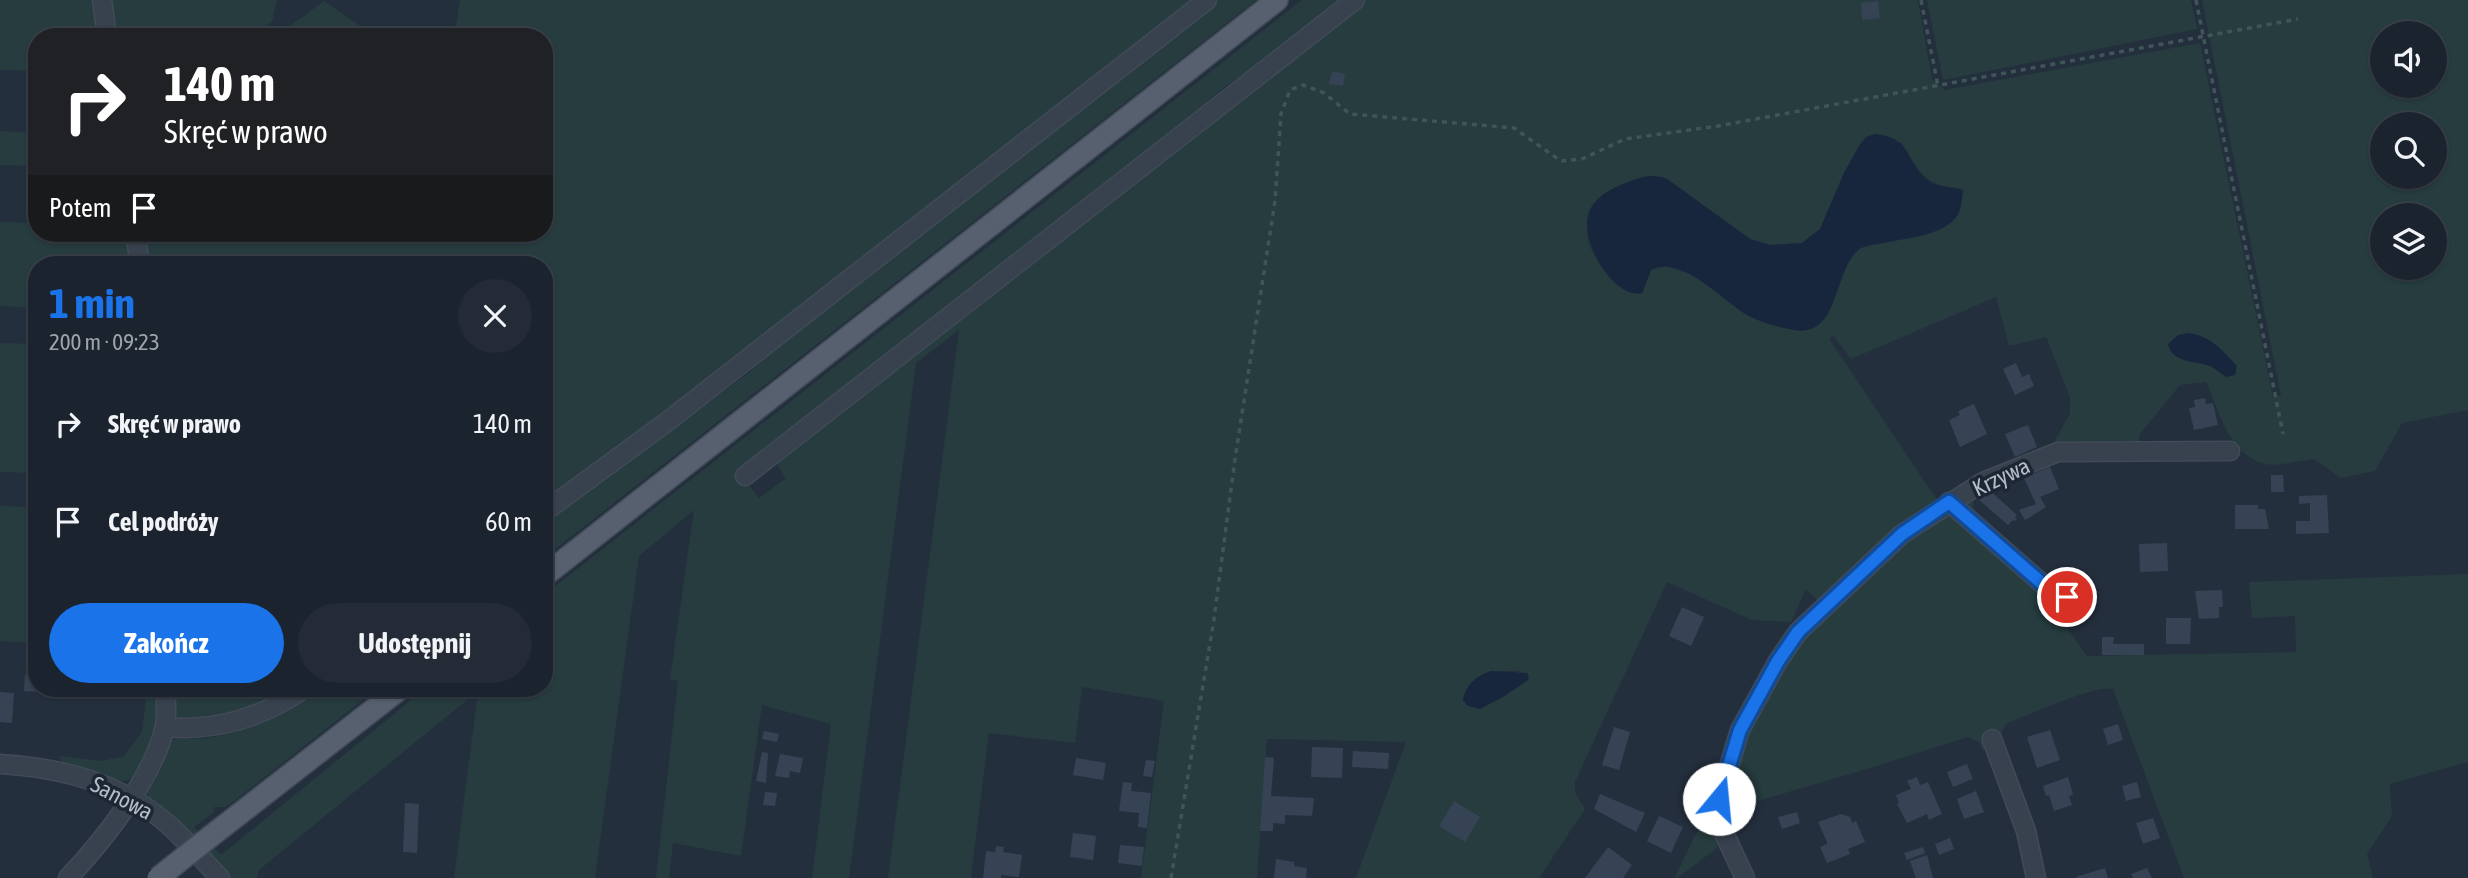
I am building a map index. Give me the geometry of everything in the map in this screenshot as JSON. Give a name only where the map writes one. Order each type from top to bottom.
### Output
[{"type":"main road","points":[[553,569],[1277,0]]},
{"type":"main road","points":[[158,878],[389,697]]},
{"type":"street","points":[[102,0],[106,28]]},
{"type":"street","points":[[553,505],[695,400],[1207,0]]},
{"type":"street","points":[[744,476],[1355,0]]},
{"type":"street","name":"Krzywa","points":[[1745,878],[1717,818],[1719,799],[1740,730],[1778,661],[1798,632],[1902,534],[1983,482],[2058,452],[2230,451]]},
{"type":"street","points":[[1949,502],[2045,586],[2067,597]]},
{"type":"street","points":[[68,878],[97,847],[148,767],[164,727],[165,697]]},
{"type":"street","points":[[164,727],[191,730],[232,722],[293,697]]},
{"type":"street","points":[[1992,739],[2026,831],[2035,878]]},
{"type":"street","name":"Sanowa","points":[[0,764],[71,773],[102,783],[130,797],[172,828],[220,878]]},
{"type":"path","points":[[1921,0],[1938,86]]},
{"type":"path","points":[[2196,0],[2283,433]]},
{"type":"path","points":[[1171,878],[1214,619],[1235,459],[1275,201],[1281,114],[1290,90],[1303,85],[1324,93],[1350,114],[1514,128],[1561,161],[1582,159],[1625,139],[1718,126],[2298,19]]},
{"type":"green space","points":[[0,0],[97,0],[102,28],[28,28],[28,71],[0,70]]},
{"type":"green space","points":[[108,0],[277,0],[272,22],[263,28],[113,28]]},
{"type":"green space","points":[[460,0],[1199,0],[553,499],[553,256],[145,256],[143,242],[553,242],[553,28],[455,28]]},
{"type":"green space","points":[[1213,0],[1256,0],[553,551],[553,511],[683,416],[688,418],[752,370],[751,364]]},
{"type":"green space","points":[[1302,0],[1347,0],[1263,65],[1226,86],[1209,101],[1198,116],[740,473],[759,498],[786,478],[778,466],[779,457],[1362,0],[1918,0],[1932,79],[1945,90],[2200,43],[2273,397],[2281,395],[2202,0],[2468,0],[2468,410],[2402,423],[2375,471],[2341,478],[2314,459],[2270,465],[2253,459],[2234,442],[2206,382],[2180,385],[2139,435],[2139,446],[2051,448],[2070,413],[2070,397],[2046,337],[2009,346],[1996,297],[1851,359],[1832,334],[1830,340],[1939,503],[1819,602],[1806,589],[1791,622],[1752,620],[1667,582],[1575,782],[1575,792],[1585,809],[1539,878],[1356,878],[1406,742],[1267,739],[1257,878],[1141,878],[1164,701],[1082,687],[1075,743],[989,733],[971,878],[888,878],[959,330],[916,363],[849,878],[812,878],[831,724],[762,705],[741,856],[673,843],[669,878],[656,878],[678,681],[670,679],[694,510],[639,556],[595,878],[454,878],[477,697],[553,697],[553,588]],"holes":[[[1901,142],[1917,168],[1928,179],[1957,188],[1912,237],[1860,248],[1845,265],[1828,315],[1798,330],[1774,325],[1745,314],[1695,276],[1666,266],[1651,270],[1642,293],[1634,293],[1617,283],[1601,266],[1588,238],[1587,222],[1667,179],[1750,239],[1770,245],[1802,243],[1820,229],[1859,146]],[[1490,671],[1520,671],[1463,699],[1469,685]]]},
{"type":"green space","points":[[1927,0],[2191,0],[2197,29],[1943,80]]},
{"type":"green space","points":[[324,1],[363,28],[287,28]]},
{"type":"green space","points":[[0,131],[28,133],[28,166],[0,165]]},
{"type":"green space","points":[[0,222],[28,223],[28,242],[133,242],[136,256],[28,256],[28,308],[0,306]]},
{"type":"green space","points":[[0,343],[28,344],[28,473],[0,472]]},
{"type":"green space","points":[[2121,454],[2220,455],[2052,458],[1979,490],[1974,496],[1973,513],[2062,587],[2081,587],[2095,610],[2056,612],[2087,656],[2296,652],[2295,616],[2252,618],[2249,582],[2468,574],[2468,762],[2390,784],[2392,816],[2367,854],[2373,878],[2184,878],[2113,689],[2092,691],[2006,724],[2000,735],[2002,739],[1995,740],[1992,734],[1984,737],[1987,746],[1983,751],[1979,742],[1968,737],[1723,811],[1723,796],[1731,768],[1775,671],[1802,631],[1852,581],[1943,508],[1958,515],[2048,592],[2056,597],[2074,601],[2074,593],[2064,592],[2048,584],[1965,512],[1963,504],[1967,496],[1980,488],[2051,458]]},
{"type":"green space","points":[[0,506],[28,507],[28,643],[0,641]]},
{"type":"green space","points":[[146,697],[159,697],[146,756],[133,777],[125,781],[62,763],[60,756],[102,761],[124,756],[142,732]]},
{"type":"green space","points":[[172,697],[278,697],[244,714],[181,722],[174,713]]},
{"type":"green space","points":[[308,697],[367,697],[237,799],[225,807],[214,807],[213,813],[194,827],[221,855],[415,697],[471,697],[259,870],[257,878],[230,878],[149,798],[146,790],[169,741],[208,738],[251,727],[283,714]]},
{"type":"green space","points":[[1708,809],[1720,841],[1717,848],[1677,878],[1675,877]]},
{"type":"water","points":[[1875,134],[1887,136],[1901,145],[1919,172],[1930,182],[1963,190],[1960,210],[1951,223],[1933,232],[1858,250],[1850,260],[1827,314],[1819,324],[1809,330],[1788,329],[1755,319],[1700,280],[1675,268],[1651,270],[1642,293],[1631,293],[1610,278],[1594,251],[1587,224],[1589,212],[1595,202],[1615,188],[1651,176],[1667,179],[1750,239],[1770,245],[1802,243],[1820,229],[1859,146],[1866,137]]},
{"type":"water","points":[[2188,333],[2203,337],[2221,349],[2237,366],[2235,375],[2226,377],[2212,367],[2174,355],[2168,344],[2178,335]]},
{"type":"water","points":[[1491,671],[1527,673],[1529,677],[1503,697],[1480,709],[1468,706],[1463,700],[1469,685]]},
{"type":"building","points":[[1878,1],[1880,18],[1862,20],[1861,3]]},
{"type":"building","points":[[1332,71],[1345,74],[1343,86],[1329,84]]},
{"type":"building","points":[[2016,363],[2022,377],[2029,374],[2034,386],[2015,395],[2003,369]]},
{"type":"building","points":[[2205,398],[2206,404],[2213,403],[2218,425],[2194,430],[2189,408],[2195,407],[2194,400]]},
{"type":"building","points":[[1974,404],[1987,434],[1960,447],[1949,420],[1960,415],[1958,411]]},
{"type":"building","points":[[2028,425],[2037,447],[2015,457],[2005,434]]},
{"type":"building","points":[[2050,467],[2059,489],[2040,497],[2046,507],[2025,520],[2019,510],[2036,504],[2024,478]]},
{"type":"building","points":[[2271,475],[2283,475],[2284,492],[2271,492]]},
{"type":"building","points":[[1987,488],[2017,515],[2015,521],[2008,525],[1978,499]]},
{"type":"building","points":[[2327,495],[2329,533],[2296,534],[2296,521],[2310,521],[2310,503],[2299,504],[2299,496]]},
{"type":"building","points":[[2235,505],[2258,505],[2258,509],[2265,509],[2269,529],[2235,529]]},
{"type":"building","points":[[2167,543],[2168,571],[2140,572],[2139,544]]},
{"type":"building","points":[[2222,590],[2223,607],[2219,607],[2219,618],[2199,619],[2195,591]]},
{"type":"building","points":[[1682,607],[1704,617],[1691,646],[1669,636]]},
{"type":"building","points":[[2166,618],[2191,618],[2190,644],[2166,644]]},
{"type":"building","points":[[2102,637],[2114,637],[2113,644],[2144,644],[2144,655],[2102,655]]},
{"type":"building","points":[[25,674],[28,674],[28,691],[24,691]]},
{"type":"building","points":[[0,692],[14,693],[12,723],[0,722]]},
{"type":"building","points":[[2118,724],[2123,740],[2108,745],[2103,729]]},
{"type":"building","points":[[1614,727],[1630,732],[1619,770],[1602,765]]},
{"type":"building","points":[[2050,730],[2060,760],[2037,768],[2027,737]]},
{"type":"building","points":[[764,731],[779,734],[777,742],[762,739]]},
{"type":"building","points":[[1312,747],[1343,748],[1342,778],[1311,777]]},
{"type":"building","points":[[1353,751],[1389,753],[1388,769],[1352,767]]},
{"type":"building","points":[[762,752],[768,753],[766,783],[756,781]]},
{"type":"building","points":[[780,754],[803,758],[800,773],[790,771],[789,778],[775,776]]},
{"type":"building","points":[[1265,757],[1274,758],[1271,796],[1314,798],[1312,816],[1285,815],[1285,824],[1273,823],[1273,831],[1260,831]]},
{"type":"building","points":[[1076,758],[1106,763],[1103,780],[1073,775]]},
{"type":"building","points":[[1146,760],[1155,761],[1152,777],[1143,776]]},
{"type":"building","points":[[1967,764],[1973,779],[1953,787],[1947,772]]},
{"type":"building","points":[[1917,777],[1920,785],[1928,782],[1942,814],[1929,820],[1927,814],[1907,823],[1897,804],[1896,795],[1911,789],[1907,781]]},
{"type":"building","points":[[2068,777],[2073,794],[2069,796],[2072,805],[2054,811],[2043,786]]},
{"type":"building","points":[[1123,782],[1132,783],[1131,791],[1151,793],[1147,828],[1138,827],[1139,813],[1119,811]]},
{"type":"building","points":[[2137,782],[2141,797],[2126,801],[2122,786]]},
{"type":"building","points":[[1976,791],[1984,812],[1964,819],[1957,799]]},
{"type":"building","points":[[765,792],[777,793],[775,806],[763,805]]},
{"type":"building","points":[[1600,794],[1645,813],[1636,832],[1594,809]]},
{"type":"building","points":[[1454,801],[1480,817],[1465,842],[1439,826]]},
{"type":"building","points":[[405,803],[419,804],[417,853],[403,852]]},
{"type":"building","points":[[1797,812],[1800,823],[1782,829],[1778,817]]},
{"type":"building","points":[[1841,814],[1850,817],[1852,823],[1856,821],[1865,842],[1848,849],[1850,854],[1827,863],[1820,847],[1827,842],[1818,822]]},
{"type":"building","points":[[1659,816],[1683,827],[1671,853],[1647,841]]},
{"type":"building","points":[[2153,818],[2160,838],[2143,844],[2136,823]]},
{"type":"building","points":[[1073,833],[1096,836],[1093,860],[1070,857]]},
{"type":"building","points":[[1950,838],[1954,849],[1939,855],[1935,844]]},
{"type":"building","points":[[1120,845],[1144,847],[1142,866],[1118,863]]},
{"type":"building","points":[[996,846],[1004,847],[1003,852],[1022,855],[1019,877],[1001,875],[1001,878],[983,878],[986,851],[995,852]]},
{"type":"building","points":[[1608,847],[1632,865],[1623,878],[1585,878]]},
{"type":"building","points":[[1923,847],[1925,853],[1907,860],[1904,853]]},
{"type":"building","points":[[1927,855],[1933,878],[1916,878],[1910,861]]},
{"type":"building","points":[[1276,859],[1294,862],[1294,866],[1307,868],[1306,878],[1274,878]]},
{"type":"building","points":[[2105,868],[2108,878],[2076,878],[2076,877]]},
{"type":"building","points":[[2147,868],[2152,878],[2133,878],[2131,874]]},
{"type":"route","points":[[1719,799],[1740,730],[1778,661],[1798,632],[1902,534],[1949,502],[2045,586],[2067,597]]}]
